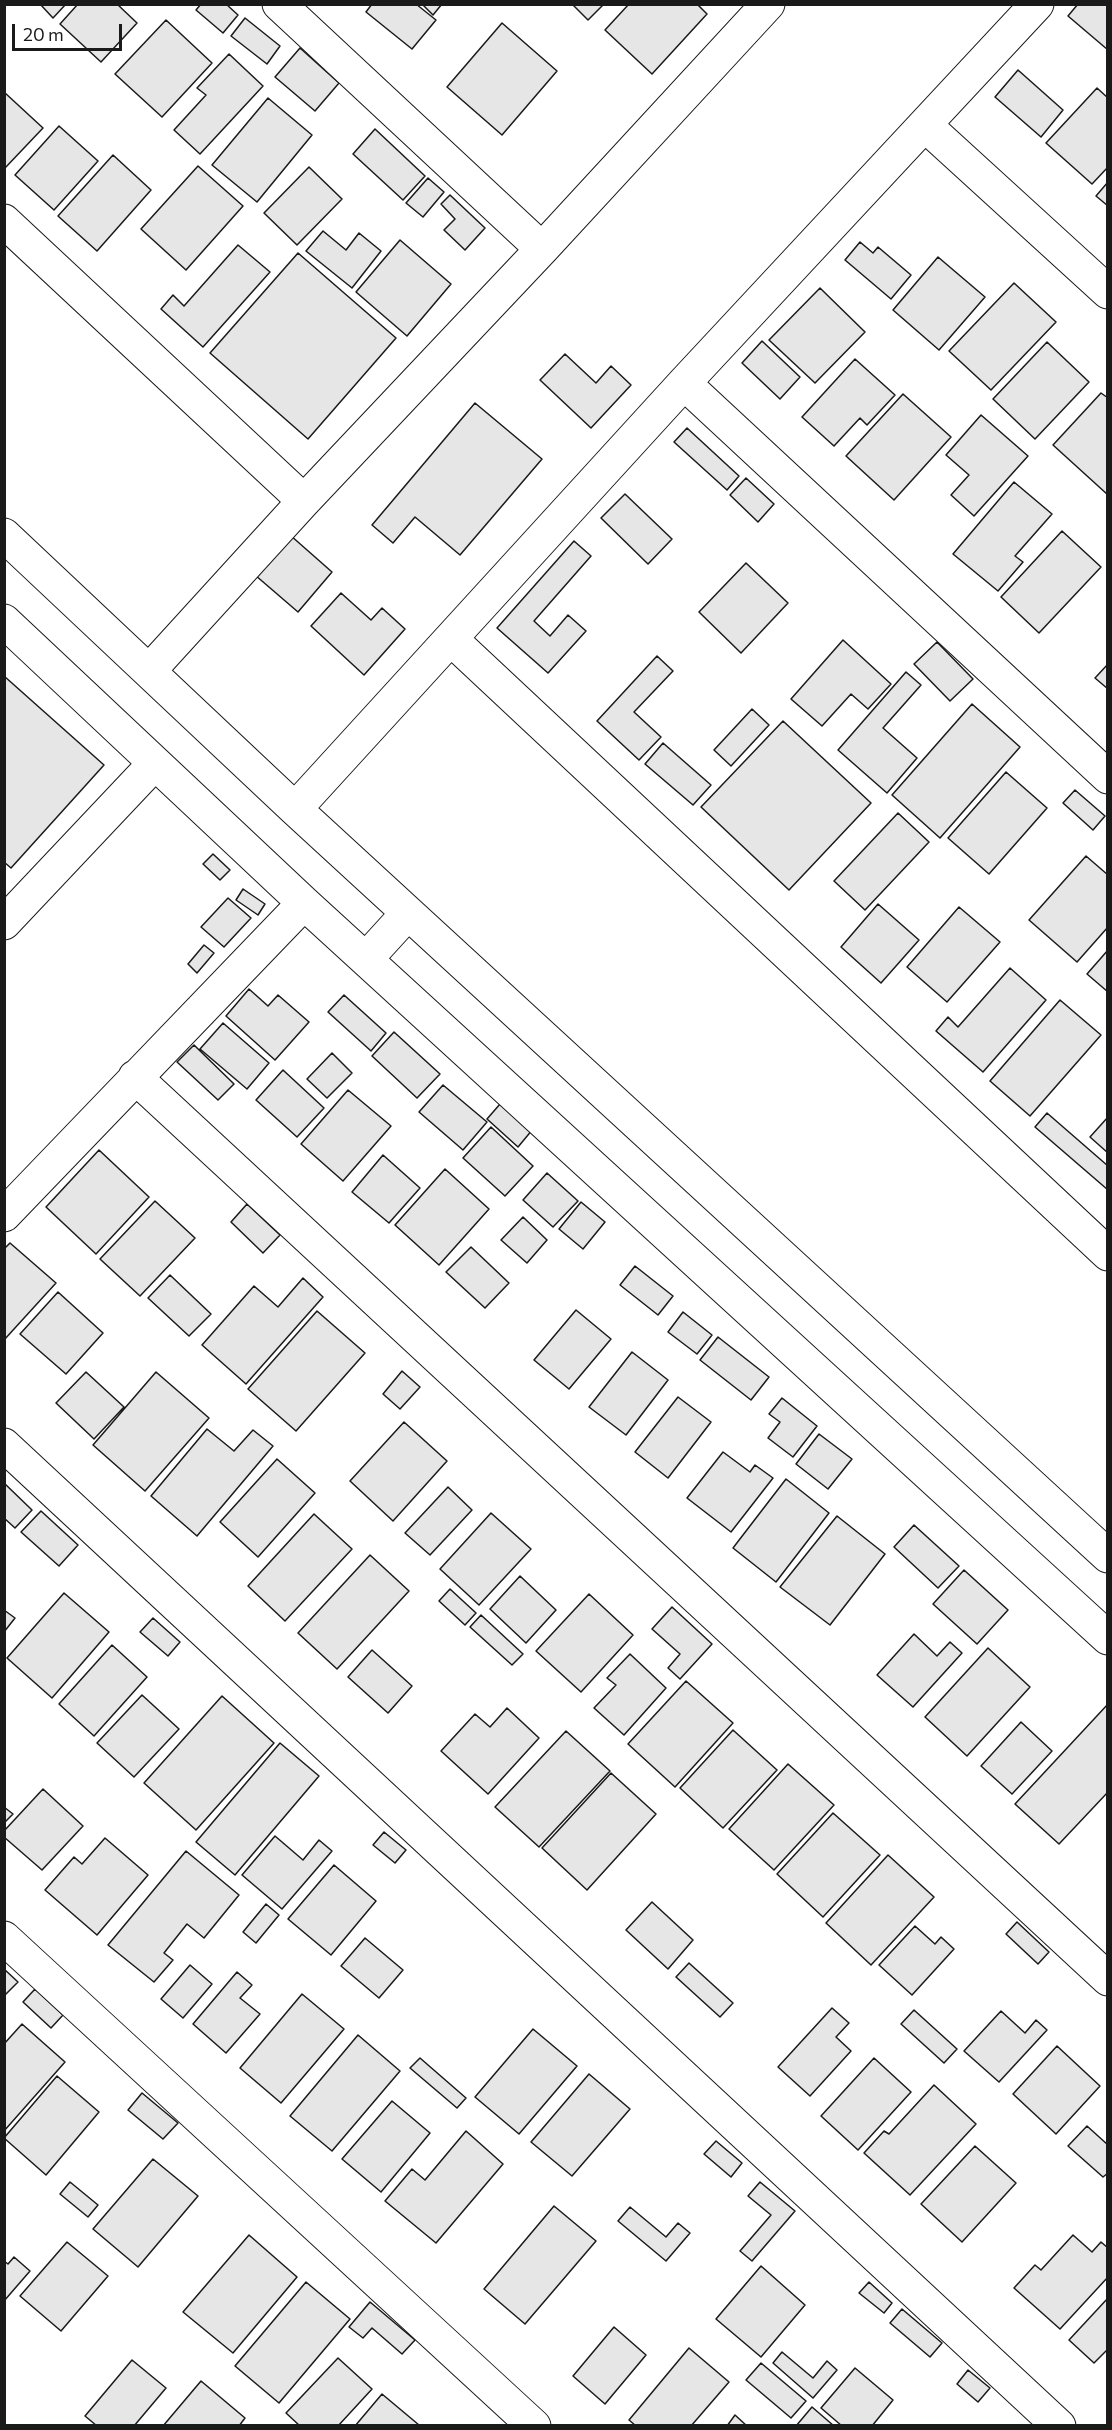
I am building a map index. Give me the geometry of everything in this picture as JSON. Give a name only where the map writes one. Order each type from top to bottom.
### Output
[{"type":"street","points":[[279,4],[542,249]]},
{"type":"street","points":[[149,671],[304,501],[542,249],[768,4]]},
{"type":"street","points":[[295,809],[684,383],[1037,4]]},
{"type":"street","points":[[926,125],[1107,292]]},
{"type":"street","points":[[4,221],[304,501]]},
{"type":"street","points":[[684,383],[1107,777]]},
{"type":"street","points":[[4,535],[295,809],[1107,1556]]},
{"type":"street","points":[[4,621],[304,903],[1107,1638]]},
{"type":"street","points":[[451,639],[1107,1254]]},
{"type":"street","points":[[4,923],[155,763]]},
{"type":"street","points":[[4,1215],[304,903]]},
{"type":"street","points":[[366,959],[408,913]]},
{"type":"street","points":[[135,1077],[1107,1979]]},
{"type":"street","points":[[4,1446],[1059,2426]]},
{"type":"street","points":[[4,1938],[534,2426]]},
{"type":"building","points":[[40,4],[66,4],[53,18]]},
{"type":"building","points":[[78,4],[117,4],[137,23],[101,62],[60,24]]},
{"type":"building","points":[[201,4],[226,4],[238,15],[223,33],[196,10]]},
{"type":"building","points":[[372,4],[416,4],[436,20],[412,49],[366,12]]},
{"type":"building","points":[[422,4],[442,4],[433,15]]},
{"type":"building","points":[[572,4],[604,4],[588,20]]},
{"type":"building","points":[[629,4],[697,4],[707,14],[652,74],[605,30]]},
{"type":"building","points":[[1078,4],[1108,4],[1108,50],[1068,16]]},
{"type":"building","points":[[245,18],[280,46],[267,64],[231,36]]},
{"type":"building","points":[[166,20],[212,63],[162,117],[115,74]]},
{"type":"building","points":[[502,23],[557,71],[502,135],[447,87]]},
{"type":"building","points":[[300,48],[339,83],[315,111],[275,77]]},
{"type":"building","points":[[229,54],[263,86],[200,154],[174,130],[206,95],[197,88]]},
{"type":"building","points":[[1018,70],[1063,110],[1041,137],[995,97]]},
{"type":"building","points":[[1097,88],[1108,98],[1108,167],[1092,184],[1046,143]]},
{"type":"building","points":[[4,92],[43,128],[5,168],[4,167]]},
{"type":"building","points":[[268,98],[312,135],[257,202],[212,165]]},
{"type":"building","points":[[59,126],[98,161],[54,210],[15,175]]},
{"type":"building","points":[[375,129],[425,176],[403,200],[353,154]]},
{"type":"building","points":[[113,155],[151,190],[97,251],[58,216]]},
{"type":"building","points":[[198,166],[243,206],[186,270],[141,229]]},
{"type":"building","points":[[309,167],[342,199],[297,245],[264,213]]},
{"type":"building","points":[[428,178],[444,192],[423,217],[406,203]]},
{"type":"building","points":[[1108,182],[1108,206],[1096,196]]},
{"type":"building","points":[[450,195],[485,228],[465,250],[444,230],[455,219],[441,204]]},
{"type":"building","points":[[323,231],[346,250],[359,233],[381,251],[352,288],[306,251]]},
{"type":"building","points":[[400,240],[451,284],[407,336],[356,292]]},
{"type":"building","points":[[860,242],[873,253],[878,247],[911,275],[891,299],[845,260]]},
{"type":"building","points":[[238,245],[270,272],[203,347],[161,309],[173,295],[184,306]]},
{"type":"building","points":[[298,253],[396,338],[308,439],[210,353]]},
{"type":"building","points":[[938,257],[985,297],[939,350],[893,310]]},
{"type":"building","points":[[1014,283],[1056,322],[991,390],[949,351]]},
{"type":"building","points":[[820,288],[865,332],[815,383],[769,340]]},
{"type":"building","points":[[762,341],[800,377],[780,399],[742,363]]},
{"type":"building","points":[[1047,342],[1089,382],[1035,439],[993,399]]},
{"type":"building","points":[[565,354],[596,383],[611,366],[631,385],[591,428],[540,380]]},
{"type":"building","points":[[855,359],[895,395],[867,425],[860,418],[834,446],[802,417]]},
{"type":"building","points":[[1101,393],[1108,398],[1108,495],[1053,445]]},
{"type":"building","points":[[903,394],[951,437],[894,500],[846,456]]},
{"type":"building","points":[[475,403],[542,459],[460,555],[415,517],[393,543],[372,525]]},
{"type":"building","points":[[981,415],[1028,456],[974,516],[951,495],[969,475],[946,455]]},
{"type":"building","points":[[687,428],[739,476],[727,490],[674,442]]},
{"type":"building","points":[[746,478],[774,504],[758,522],[730,495]]},
{"type":"building","points":[[1014,482],[1052,514],[1015,556],[1023,562],[998,591],[953,554]]},
{"type":"building","points":[[625,494],[672,539],[648,564],[601,518]]},
{"type":"building","points":[[1062,531],[1101,567],[1039,633],[1001,597]]},
{"type":"building","points":[[290,535],[332,572],[298,612],[255,575]]},
{"type":"building","points":[[574,541],[591,556],[534,621],[550,636],[568,615],[586,631],[548,673],[497,628]]},
{"type":"building","points":[[746,563],[788,603],[741,653],[699,612]]},
{"type":"building","points":[[341,593],[371,620],[382,608],[405,629],[364,675],[311,626]]},
{"type":"building","points":[[843,640],[891,684],[868,709],[851,694],[822,726],[791,699]]},
{"type":"building","points":[[937,642],[973,679],[950,701],[914,664]]},
{"type":"building","points":[[657,656],[673,671],[634,712],[661,737],[639,760],[597,721]]},
{"type":"building","points":[[1108,664],[1108,689],[1095,678]]},
{"type":"building","points":[[906,672],[921,685],[883,728],[917,758],[887,793],[838,750]]},
{"type":"building","points":[[4,676],[104,765],[11,868],[4,862]]},
{"type":"building","points":[[972,704],[1020,747],[940,838],[892,795]]},
{"type":"building","points":[[752,709],[769,725],[731,766],[714,750]]},
{"type":"building","points":[[783,721],[871,803],[789,890],[701,807]]},
{"type":"building","points":[[663,743],[711,785],[693,805],[645,764]]},
{"type":"building","points":[[1006,772],[1047,808],[989,874],[948,838]]},
{"type":"building","points":[[1075,790],[1105,816],[1093,830],[1063,803]]},
{"type":"building","points":[[898,813],[929,842],[865,910],[834,881]]},
{"type":"building","points":[[213,854],[230,870],[220,880],[203,864]]},
{"type":"building","points":[[1086,856],[1108,875],[1108,927],[1077,962],[1029,920]]},
{"type":"building","points":[[243,889],[265,904],[258,915],[236,900]]},
{"type":"building","points":[[228,898],[251,918],[224,947],[201,927]]},
{"type":"building","points":[[878,904],[919,940],[881,983],[841,947]]},
{"type":"building","points":[[959,907],[1000,942],[947,1002],[907,967]]},
{"type":"building","points":[[204,945],[214,953],[197,973],[188,964]]},
{"type":"building","points":[[1108,950],[1108,992],[1087,974]]},
{"type":"building","points":[[1010,968],[1046,1000],[983,1072],[936,1031],[948,1017],[958,1027]]},
{"type":"building","points":[[249,989],[268,1006],[278,995],[309,1022],[275,1060],[226,1016]]},
{"type":"building","points":[[344,995],[386,1033],[371,1051],[328,1012]]},
{"type":"building","points":[[1060,1000],[1101,1035],[1030,1116],[990,1081]]},
{"type":"building","points":[[223,1023],[269,1063],[247,1089],[200,1049]]},
{"type":"building","points":[[394,1032],[440,1074],[417,1098],[372,1056]]},
{"type":"building","points":[[194,1045],[234,1084],[218,1100],[177,1062]]},
{"type":"building","points":[[332,1053],[352,1073],[327,1098],[307,1079]]},
{"type":"building","points":[[283,1070],[324,1108],[297,1137],[256,1100]]},
{"type":"building","points":[[443,1085],[487,1122],[463,1150],[419,1112]]},
{"type":"building","points":[[348,1090],[391,1126],[343,1181],[301,1144]]},
{"type":"building","points":[[507,1096],[538,1123],[518,1147],[487,1119]]},
{"type":"building","points":[[1047,1113],[1108,1166],[1108,1190],[1035,1127]]},
{"type":"building","points":[[1108,1117],[1108,1153],[1090,1137]]},
{"type":"building","points":[[491,1127],[533,1166],[505,1196],[463,1158]]},
{"type":"building","points":[[99,1150],[149,1197],[96,1254],[46,1207]]},
{"type":"building","points":[[383,1155],[420,1188],[389,1223],[352,1192]]},
{"type":"building","points":[[445,1169],[489,1209],[439,1265],[395,1225]]},
{"type":"building","points":[[547,1173],[578,1201],[553,1227],[523,1200]]},
{"type":"building","points":[[155,1201],[195,1238],[140,1296],[100,1259]]},
{"type":"building","points":[[581,1202],[605,1222],[583,1249],[559,1229]]},
{"type":"building","points":[[247,1204],[280,1235],[263,1253],[231,1222]]},
{"type":"building","points":[[523,1217],[547,1240],[527,1263],[501,1240]]},
{"type":"building","points":[[10,1243],[56,1283],[4,1340],[4,1249]]},
{"type":"building","points":[[471,1247],[509,1283],[485,1308],[446,1272]]},
{"type":"building","points":[[635,1266],[673,1296],[658,1315],[620,1285]]},
{"type":"building","points":[[170,1275],[211,1314],[189,1336],[148,1298]]},
{"type":"building","points":[[303,1278],[323,1297],[246,1384],[202,1345],[254,1286],[278,1307]]},
{"type":"building","points":[[58,1292],[103,1333],[66,1374],[20,1334]]},
{"type":"building","points":[[576,1310],[611,1339],[569,1389],[534,1360]]},
{"type":"building","points":[[317,1311],[365,1353],[296,1431],[248,1389]]},
{"type":"building","points":[[683,1312],[712,1335],[697,1354],[668,1332]]},
{"type":"building","points":[[718,1337],[769,1377],[751,1400],[700,1360]]},
{"type":"building","points":[[632,1352],[668,1380],[626,1435],[589,1407]]},
{"type":"building","points":[[402,1371],[420,1387],[400,1409],[383,1394]]},
{"type":"building","points":[[86,1372],[124,1407],[94,1439],[56,1403]]},
{"type":"building","points":[[156,1372],[209,1418],[145,1491],[93,1445]]},
{"type":"building","points":[[678,1397],[711,1422],[668,1478],[635,1452]]},
{"type":"building","points":[[782,1398],[817,1426],[793,1457],[768,1438],[780,1422],[769,1414]]},
{"type":"building","points":[[404,1422],[447,1461],[393,1521],[350,1481]]},
{"type":"building","points":[[207,1429],[234,1451],[253,1430],[273,1446],[197,1536],[151,1496]]},
{"type":"building","points":[[819,1434],[852,1459],[828,1489],[796,1464]]},
{"type":"building","points":[[723,1452],[750,1472],[755,1465],[773,1478],[731,1532],[687,1498]]},
{"type":"building","points":[[277,1459],[315,1493],[258,1557],[220,1522]]},
{"type":"building","points":[[786,1479],[829,1513],[776,1582],[733,1548]]},
{"type":"building","points":[[4,1483],[32,1510],[15,1528],[4,1518]]},
{"type":"building","points":[[448,1487],[472,1510],[430,1555],[405,1533]]},
{"type":"building","points":[[41,1511],[78,1545],[59,1566],[21,1532]]},
{"type":"building","points":[[491,1513],[531,1549],[479,1605],[440,1569]]},
{"type":"building","points":[[314,1514],[352,1549],[285,1621],[248,1586]]},
{"type":"building","points":[[837,1516],[885,1554],[830,1625],[780,1587]]},
{"type":"building","points":[[914,1525],[959,1566],[938,1588],[894,1547]]},
{"type":"building","points":[[370,1555],[409,1591],[337,1669],[298,1633]]},
{"type":"building","points":[[964,1570],[1008,1610],[977,1644],[933,1604]]},
{"type":"building","points":[[520,1576],[556,1610],[526,1643],[490,1609]]},
{"type":"building","points":[[450,1589],[476,1613],[465,1625],[439,1601]]},
{"type":"building","points":[[64,1593],[109,1632],[52,1698],[7,1658]]},
{"type":"building","points":[[589,1594],[633,1635],[581,1692],[536,1651]]},
{"type":"building","points":[[672,1607],[712,1644],[680,1679],[668,1668],[680,1654],[652,1629]]},
{"type":"building","points":[[4,1610],[15,1618],[4,1632]]},
{"type":"building","points":[[481,1615],[523,1654],[512,1665],[470,1627]]},
{"type":"building","points":[[153,1618],[180,1642],[168,1656],[140,1632]]},
{"type":"building","points":[[914,1634],[937,1656],[950,1642],[962,1653],[913,1707],[877,1675]]},
{"type":"building","points":[[112,1645],[147,1677],[94,1736],[59,1704]]},
{"type":"building","points":[[988,1648],[1030,1687],[967,1756],[925,1717]]},
{"type":"building","points":[[372,1650],[412,1686],[388,1713],[348,1677]]},
{"type":"building","points":[[630,1654],[666,1688],[624,1735],[594,1708],[616,1685],[607,1678]]},
{"type":"building","points":[[686,1681],[733,1723],[675,1787],[628,1744]]},
{"type":"building","points":[[142,1695],[179,1729],[134,1777],[97,1743]]},
{"type":"building","points":[[222,1696],[274,1743],[196,1830],[144,1783]]},
{"type":"building","points":[[1108,1704],[1108,1792],[1059,1844],[1015,1804]]},
{"type":"building","points":[[507,1708],[539,1738],[488,1794],[441,1751],[475,1714],[490,1727]]},
{"type":"building","points":[[1021,1722],[1052,1751],[1012,1794],[981,1766]]},
{"type":"building","points":[[733,1730],[777,1770],[723,1828],[680,1788]]},
{"type":"building","points":[[566,1731],[610,1771],[539,1847],[495,1807]]},
{"type":"building","points":[[280,1743],[319,1776],[235,1875],[196,1842]]},
{"type":"building","points":[[788,1764],[834,1805],[774,1870],[729,1829]]},
{"type":"building","points":[[611,1773],[656,1814],[587,1890],[542,1848]]},
{"type":"building","points":[[43,1789],[83,1826],[42,1870],[4,1837],[4,1831]]},
{"type":"building","points":[[4,1807],[13,1814],[4,1823]]},
{"type":"building","points":[[833,1813],[880,1855],[823,1917],[777,1874]]},
{"type":"building","points":[[384,1832],[406,1850],[395,1863],[373,1845]]},
{"type":"building","points":[[275,1836],[303,1860],[319,1840],[332,1851],[282,1909],[242,1875]]},
{"type":"building","points":[[105,1838],[148,1875],[97,1935],[45,1890],[74,1857],[82,1864]]},
{"type":"building","points":[[186,1851],[239,1895],[204,1938],[187,1924],[164,1953],[173,1960],[154,1982],[108,1945]]},
{"type":"building","points":[[888,1855],[934,1897],[871,1965],[826,1923]]},
{"type":"building","points":[[334,1865],[376,1901],[331,1955],[288,1919]]},
{"type":"building","points":[[652,1902],[693,1940],[668,1969],[626,1930]]},
{"type":"building","points":[[266,1904],[279,1915],[256,1943],[243,1932]]},
{"type":"building","points":[[1017,1922],[1049,1952],[1038,1964],[1006,1934]]},
{"type":"building","points":[[915,1926],[935,1944],[941,1937],[954,1949],[912,1995],[879,1965]]},
{"type":"building","points":[[365,1938],[403,1970],[379,1998],[341,1966]]},
{"type":"building","points":[[689,1963],[733,2003],[720,2017],[676,1977]]},
{"type":"building","points":[[190,1965],[212,1984],[183,2018],[161,1999]]},
{"type":"building","points":[[4,1969],[18,1982],[4,1996]]},
{"type":"building","points":[[237,1972],[252,1985],[240,1998],[260,2014],[226,2053],[193,2024]]},
{"type":"building","points":[[35,1989],[63,2015],[51,2028],[23,2002]]},
{"type":"building","points":[[302,1994],[344,2029],[281,2103],[240,2068]]},
{"type":"building","points":[[832,2008],[849,2023],[836,2037],[851,2051],[810,2096],[778,2067]]},
{"type":"building","points":[[914,2010],[957,2049],[944,2063],[901,2024]]},
{"type":"building","points":[[1001,2011],[1025,2033],[1036,2020],[1047,2030],[999,2082],[964,2051]]},
{"type":"building","points":[[22,2024],[65,2062],[4,2131],[4,2044]]},
{"type":"building","points":[[533,2029],[577,2066],[519,2134],[475,2097]]},
{"type":"building","points":[[358,2035],[400,2071],[332,2151],[290,2116]]},
{"type":"building","points":[[1057,2046],[1100,2086],[1056,2134],[1013,2094]]},
{"type":"building","points":[[420,2058],[466,2098],[457,2108],[410,2068]]},
{"type":"building","points":[[874,2058],[911,2092],[858,2150],[821,2116]]},
{"type":"building","points":[[589,2074],[630,2109],[572,2176],[531,2142]]},
{"type":"building","points":[[57,2076],[99,2112],[46,2175],[4,2138]]},
{"type":"building","points":[[934,2085],[976,2124],[910,2195],[864,2153],[884,2131],[889,2134]]},
{"type":"building","points":[[142,2093],[178,2123],[163,2139],[128,2110]]},
{"type":"building","points":[[392,2101],[430,2133],[381,2192],[342,2159]]},
{"type":"building","points":[[1087,2126],[1108,2145],[1108,2173],[1103,2177],[1068,2146]]},
{"type":"building","points":[[466,2131],[503,2164],[436,2243],[385,2201],[412,2169],[425,2180]]},
{"type":"building","points":[[716,2141],[742,2163],[731,2177],[704,2154]]},
{"type":"building","points":[[975,2146],[1016,2183],[962,2242],[921,2204]]},
{"type":"building","points":[[153,2159],[198,2196],[138,2267],[93,2229]]},
{"type":"building","points":[[70,2182],[98,2205],[88,2217],[60,2194]]},
{"type":"building","points":[[760,2182],[795,2211],[752,2261],[740,2251],[771,2215],[748,2196]]},
{"type":"building","points":[[554,2206],[596,2241],[525,2324],[484,2289]]},
{"type":"building","points":[[630,2207],[666,2237],[678,2223],[690,2233],[666,2261],[618,2221]]},
{"type":"building","points":[[249,2235],[297,2277],[233,2353],[183,2312]]},
{"type":"building","points":[[1073,2235],[1092,2252],[1101,2242],[1108,2248],[1108,2277],[1060,2329],[1014,2288],[1035,2265],[1041,2270]]},
{"type":"building","points":[[67,2242],[108,2276],[61,2331],[20,2296]]},
{"type":"building","points":[[14,2257],[30,2271],[4,2301],[4,2261],[8,2264]]},
{"type":"building","points":[[761,2266],[805,2305],[761,2357],[716,2319]]},
{"type":"building","points":[[306,2282],[350,2319],[279,2403],[235,2366]]},
{"type":"building","points":[[869,2282],[892,2303],[884,2313],[859,2293]]},
{"type":"building","points":[[1108,2298],[1108,2349],[1094,2363],[1069,2340]]},
{"type":"building","points":[[370,2302],[415,2340],[402,2354],[372,2328],[363,2338],[349,2327]]},
{"type":"building","points":[[902,2309],[942,2343],[930,2357],[890,2323]]},
{"type":"building","points":[[614,2327],[646,2355],[605,2404],[573,2376]]},
{"type":"building","points":[[689,2348],[729,2382],[691,2426],[636,2426],[629,2420]]},
{"type":"building","points":[[782,2352],[813,2378],[827,2361],[837,2370],[813,2398],[773,2363]]},
{"type":"building","points":[[338,2358],[372,2389],[338,2426],[300,2426],[286,2413]]},
{"type":"building","points":[[132,2360],[166,2388],[134,2426],[97,2426],[85,2416]]},
{"type":"building","points":[[761,2363],[806,2401],[791,2418],[746,2380]]},
{"type":"building","points":[[855,2368],[893,2400],[872,2426],[842,2426],[821,2408]]},
{"type":"building","points":[[968,2370],[990,2388],[978,2402],[957,2384]]},
{"type":"building","points":[[201,2381],[245,2418],[239,2426],[163,2426]]},
{"type":"building","points":[[382,2394],[419,2425],[419,2426],[355,2426]]},
{"type":"building","points":[[812,2407],[834,2426],[796,2426]]},
{"type":"building","points":[[735,2415],[747,2426],[727,2426]]}]
